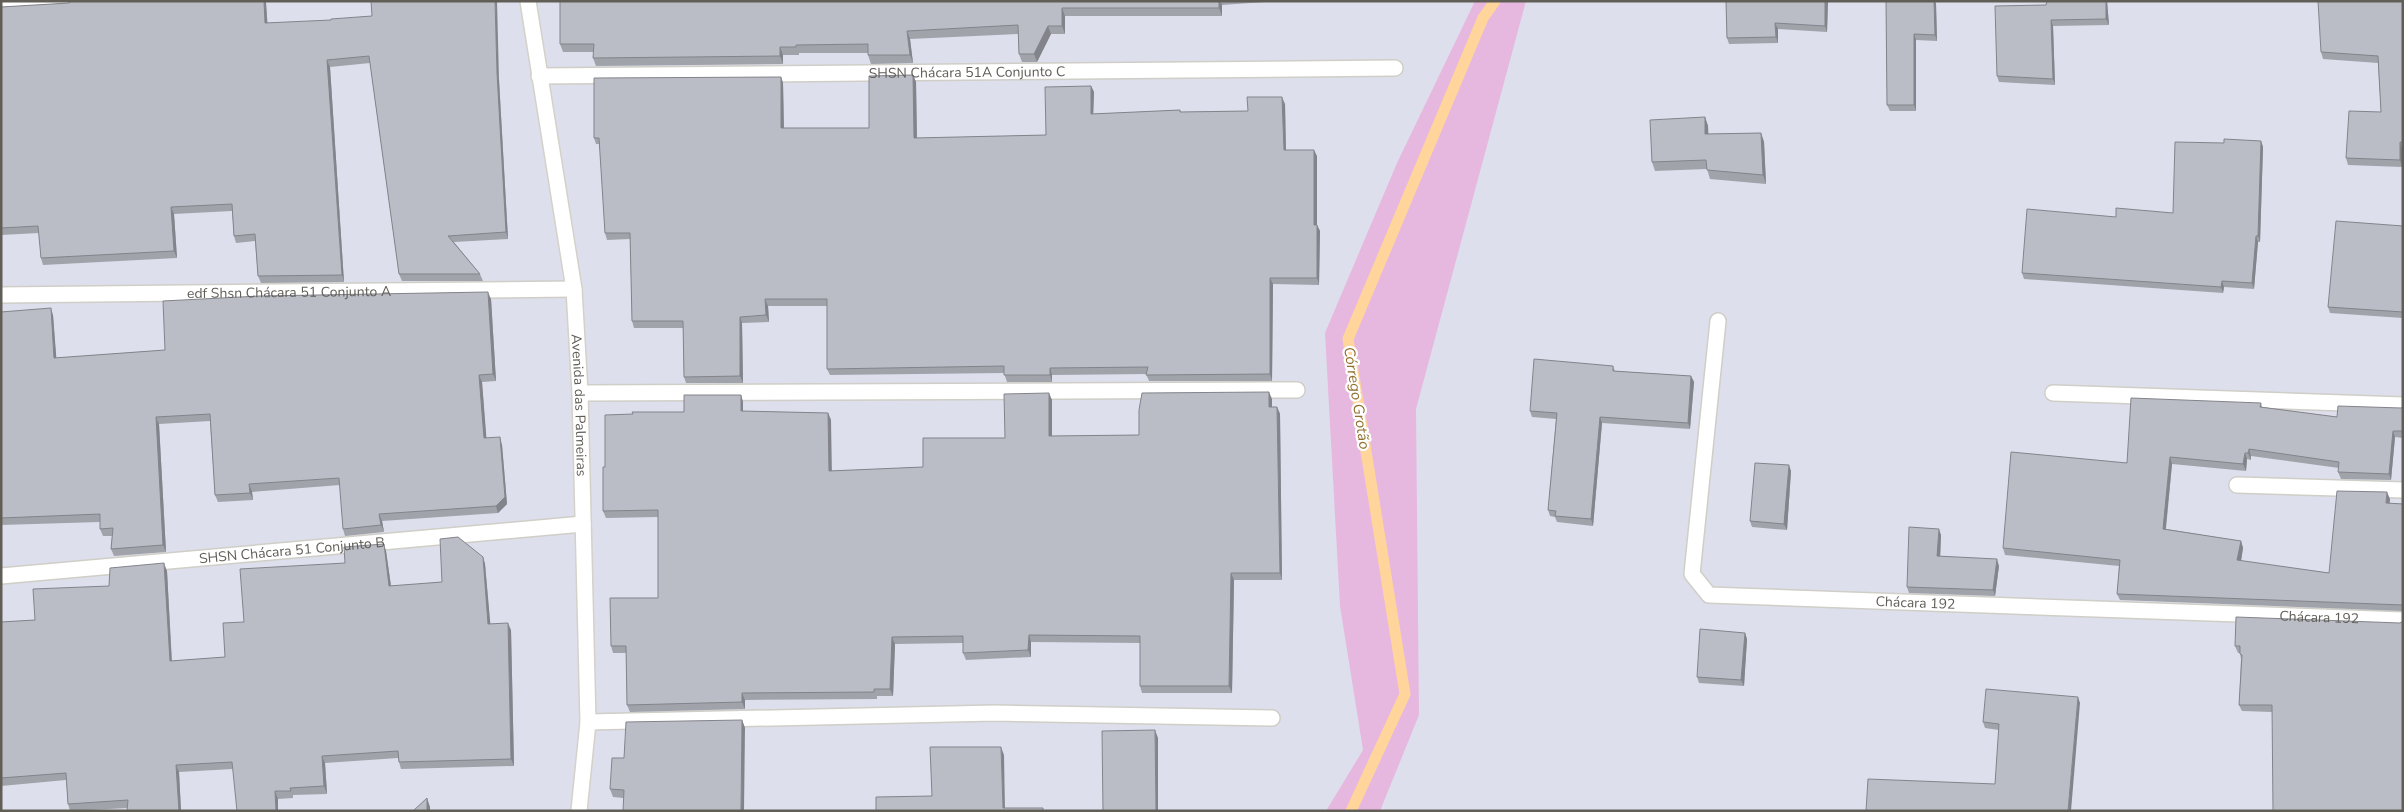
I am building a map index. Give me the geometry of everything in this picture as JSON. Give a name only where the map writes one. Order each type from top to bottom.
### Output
[{"type":"street","points":[[1,6],[71,1]]},
{"type":"street","name":"Avenida das Palmeiras","points":[[528,1],[574,289],[580,394],[588,722],[579,811]]},
{"type":"street","name":"SHSN Chácara 51A Conjunto C","points":[[539,76],[1395,68]]},
{"type":"street","name":"edf Shsn Chácara 51 Conjunto A","points":[[1,296],[574,289]]},
{"type":"street","name":"Chácara 192","points":[[1718,322],[1692,574],[1709,595],[2403,620]]},
{"type":"street","points":[[580,394],[1297,390]]},
{"type":"street","points":[[2053,394],[2403,405]]},
{"type":"street","points":[[2237,484],[2403,490]]},
{"type":"street","name":"SHSN Chácara 51 Conjunto B","points":[[1,576],[583,524]]},
{"type":"street","points":[[588,722],[995,713],[1272,718]]},
{"type":"shaded area","points":[[1475,1],[1526,1],[1416,409],[1419,715],[1380,811],[1326,811],[1363,750],[1340,606],[1325,333],[1397,163]]},
{"type":"building","points":[[72,1],[264,1],[265,23],[372,16],[371,1],[495,1],[506,232],[448,236],[480,274],[399,274],[369,56],[327,60],[342,275],[258,276],[255,234],[234,236],[232,204],[171,207],[174,251],[41,258],[38,226],[1,228],[1,7],[69,3]]},
{"type":"building","points":[[560,1],[1219,1],[1219,8],[1062,8],[1062,26],[1048,26],[1034,54],[1019,54],[1018,25],[907,31],[910,55],[868,55],[868,44],[780,47],[780,56],[593,58],[594,44],[560,44]]},
{"type":"building","points":[[1726,1],[1825,1],[1825,26],[1775,23],[1776,37],[1727,38]]},
{"type":"building","points":[[1886,1],[1934,1],[1935,35],[1914,34],[1914,105],[1887,105]]},
{"type":"building","points":[[2047,1],[2106,1],[2106,19],[2051,20],[2053,79],[1997,76],[1995,6],[2046,5]]},
{"type":"building","points":[[2318,1],[2403,1],[2403,142],[2400,142],[2400,160],[2346,158],[2349,111],[2381,112],[2378,56],[2321,52]]},
{"type":"building","points":[[913,75],[914,138],[1046,135],[1045,87],[1091,86],[1091,114],[1180,110],[1180,112],[1248,111],[1247,97],[1282,97],[1284,150],[1314,150],[1314,225],[1317,225],[1317,278],[1270,278],[1270,374],[1146,375],[1148,367],[1050,368],[1050,375],[1004,375],[1004,366],[827,369],[827,299],[765,299],[766,315],[740,317],[740,376],[684,377],[683,321],[632,321],[630,233],[605,233],[599,138],[594,138],[594,78],[781,77],[781,128],[869,128],[869,76]]},
{"type":"building","points":[[1705,117],[1705,134],[1761,133],[1763,175],[1707,170],[1706,160],[1652,162],[1650,120]]},
{"type":"building","points":[[2224,139],[2261,141],[2258,236],[2256,236],[2252,283],[2222,281],[2221,287],[2022,273],[2027,209],[2116,217],[2116,208],[2173,213],[2175,142],[2224,143]]},
{"type":"building","points":[[2336,221],[2403,226],[2403,312],[2328,307]]},
{"type":"building","points":[[488,292],[493,374],[479,375],[484,438],[500,437],[505,497],[496,506],[379,514],[381,525],[343,529],[339,478],[249,484],[250,493],[215,495],[210,414],[156,417],[163,545],[111,549],[113,528],[100,529],[100,514],[1,518],[1,312],[51,308],[54,358],[165,350],[163,301],[260,296]]},
{"type":"building","points":[[1534,359],[1613,366],[1613,371],[1691,376],[1688,423],[1600,417],[1591,519],[1555,516],[1556,511],[1548,510],[1557,413],[1530,411]]},
{"type":"building","points":[[1269,392],[1269,407],[1277,407],[1280,573],[1231,573],[1229,686],[1140,686],[1140,636],[1029,635],[1028,650],[963,653],[963,636],[892,637],[890,689],[874,689],[874,692],[742,693],[742,702],[627,705],[626,646],[611,646],[610,598],[658,598],[658,510],[603,511],[605,415],[633,414],[632,412],[684,412],[684,395],[741,395],[741,411],[828,413],[829,471],[923,467],[923,438],[1005,438],[1004,394],[1049,393],[1049,436],[1139,435],[1139,410],[1142,393]]},
{"type":"building","points":[[2131,398],[2261,403],[2260,407],[2337,417],[2338,406],[2403,407],[2403,431],[2393,431],[2389,474],[2338,472],[2339,462],[2249,449],[2248,453],[2245,453],[2243,464],[2170,457],[2163,529],[2241,541],[2237,560],[2329,573],[2337,491],[2387,492],[2386,503],[2403,504],[2403,605],[2117,594],[2120,560],[2003,548],[2011,452],[2127,463]]},
{"type":"building","points":[[1755,463],[1789,465],[1784,524],[1750,521]]},
{"type":"building","points":[[1909,527],[1939,529],[1937,556],[1997,559],[1993,590],[1907,587]]},
{"type":"building","points":[[458,537],[483,557],[488,624],[508,623],[511,759],[399,762],[398,751],[322,756],[324,786],[290,788],[291,791],[275,791],[276,811],[237,811],[232,762],[176,765],[179,811],[127,811],[128,800],[68,804],[66,773],[1,778],[1,622],[35,620],[33,589],[109,586],[110,568],[164,563],[170,661],[225,657],[223,623],[244,622],[240,569],[345,563],[344,547],[384,544],[389,586],[442,582],[440,539]]},
{"type":"building","points":[[2236,617],[2400,623],[2403,621],[2403,811],[2273,811],[2272,705],[2239,705],[2242,655],[2240,654],[2240,646],[2235,646]]},
{"type":"building","points":[[1700,629],[1745,633],[1741,680],[1697,677]]},
{"type":"building","points":[[1986,689],[2078,697],[2068,811],[1866,811],[1868,779],[1995,784],[1999,724],[1983,722]]},
{"type":"building","points":[[742,720],[741,811],[623,811],[624,790],[610,789],[612,758],[624,758],[626,722]]},
{"type":"building","points":[[1155,730],[1156,811],[1103,811],[1102,731]]},
{"type":"building","points":[[930,747],[1001,747],[1003,808],[1043,808],[1043,811],[876,811],[876,797],[932,796]]},
{"type":"building","points":[[427,798],[427,811],[413,811]]},
{"type":"waterway","name":"Córrego Grotão","points":[[1351,811],[1405,694],[1348,339],[1483,18],[1495,1]]}]
